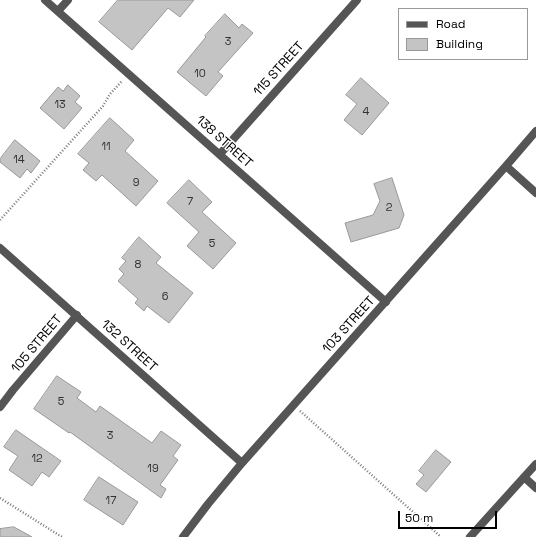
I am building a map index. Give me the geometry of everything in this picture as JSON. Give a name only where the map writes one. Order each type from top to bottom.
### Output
[{"type":"street","name":"138 STREET","points":[[46,0],[386,302]]},
{"type":"street","points":[[58,11],[68,0]]},
{"type":"street","name":"115 STREET","points":[[220,154],[357,0]]},
{"type":"street","name":"103 STREET","points":[[183,537],[242,463],[536,131]]},
{"type":"street","points":[[506,166],[536,193]]},
{"type":"street","name":"132 STREET","points":[[0,248],[242,463]]},
{"type":"street","name":"105 STREET","points":[[0,407],[77,315]]},
{"type":"street","points":[[470,537],[536,464]]},
{"type":"street","points":[[524,477],[536,488]]},
{"type":"path","points":[[0,220],[103,106],[112,91],[129,74]]},
{"type":"path","points":[[293,405],[440,537]]},
{"type":"path","points":[[0,498],[62,537]]},
{"type":"building","points":[[118,0],[194,0],[180,17],[168,8],[132,50],[99,22]]},
{"type":"building","points":[[225,14],[239,28],[242,24],[253,33],[218,72],[223,76],[206,96],[177,72],[206,37],[205,36]]},
{"type":"building","points":[[361,78],[389,103],[362,135],[344,120],[357,104],[346,95]]},
{"type":"building","points":[[68,85],[80,96],[75,102],[82,108],[64,129],[40,108],[58,87],[63,91]]},
{"type":"building","points":[[110,118],[134,140],[125,151],[158,181],[136,206],[102,175],[96,181],[83,170],[89,163],[78,154]]},
{"type":"building","points":[[15,140],[40,161],[31,173],[27,169],[20,178],[0,162],[0,159]]},
{"type":"building","points":[[392,178],[404,215],[399,228],[351,242],[345,223],[373,215],[380,201],[374,184]]},
{"type":"building","points":[[189,180],[212,202],[202,212],[236,243],[213,269],[187,246],[199,232],[167,203]]},
{"type":"building","points":[[139,237],[161,257],[156,263],[193,293],[169,323],[147,306],[144,311],[135,303],[138,299],[118,281],[124,274],[119,269],[126,261],[122,258]]},
{"type":"building","points":[[57,376],[81,392],[77,398],[96,412],[100,406],[152,443],[161,431],[181,445],[173,456],[178,460],[160,485],[166,489],[161,498],[70,432],[69,433],[34,409]]},
{"type":"building","points":[[16,430],[61,461],[49,477],[42,472],[32,486],[9,470],[18,456],[4,447]]},
{"type":"building","points":[[436,450],[451,462],[426,492],[416,484],[424,475],[419,471]]},
{"type":"building","points":[[99,477],[138,502],[123,525],[84,500]]},
{"type":"building","points":[[14,527],[32,537],[0,537],[0,529]]}]
